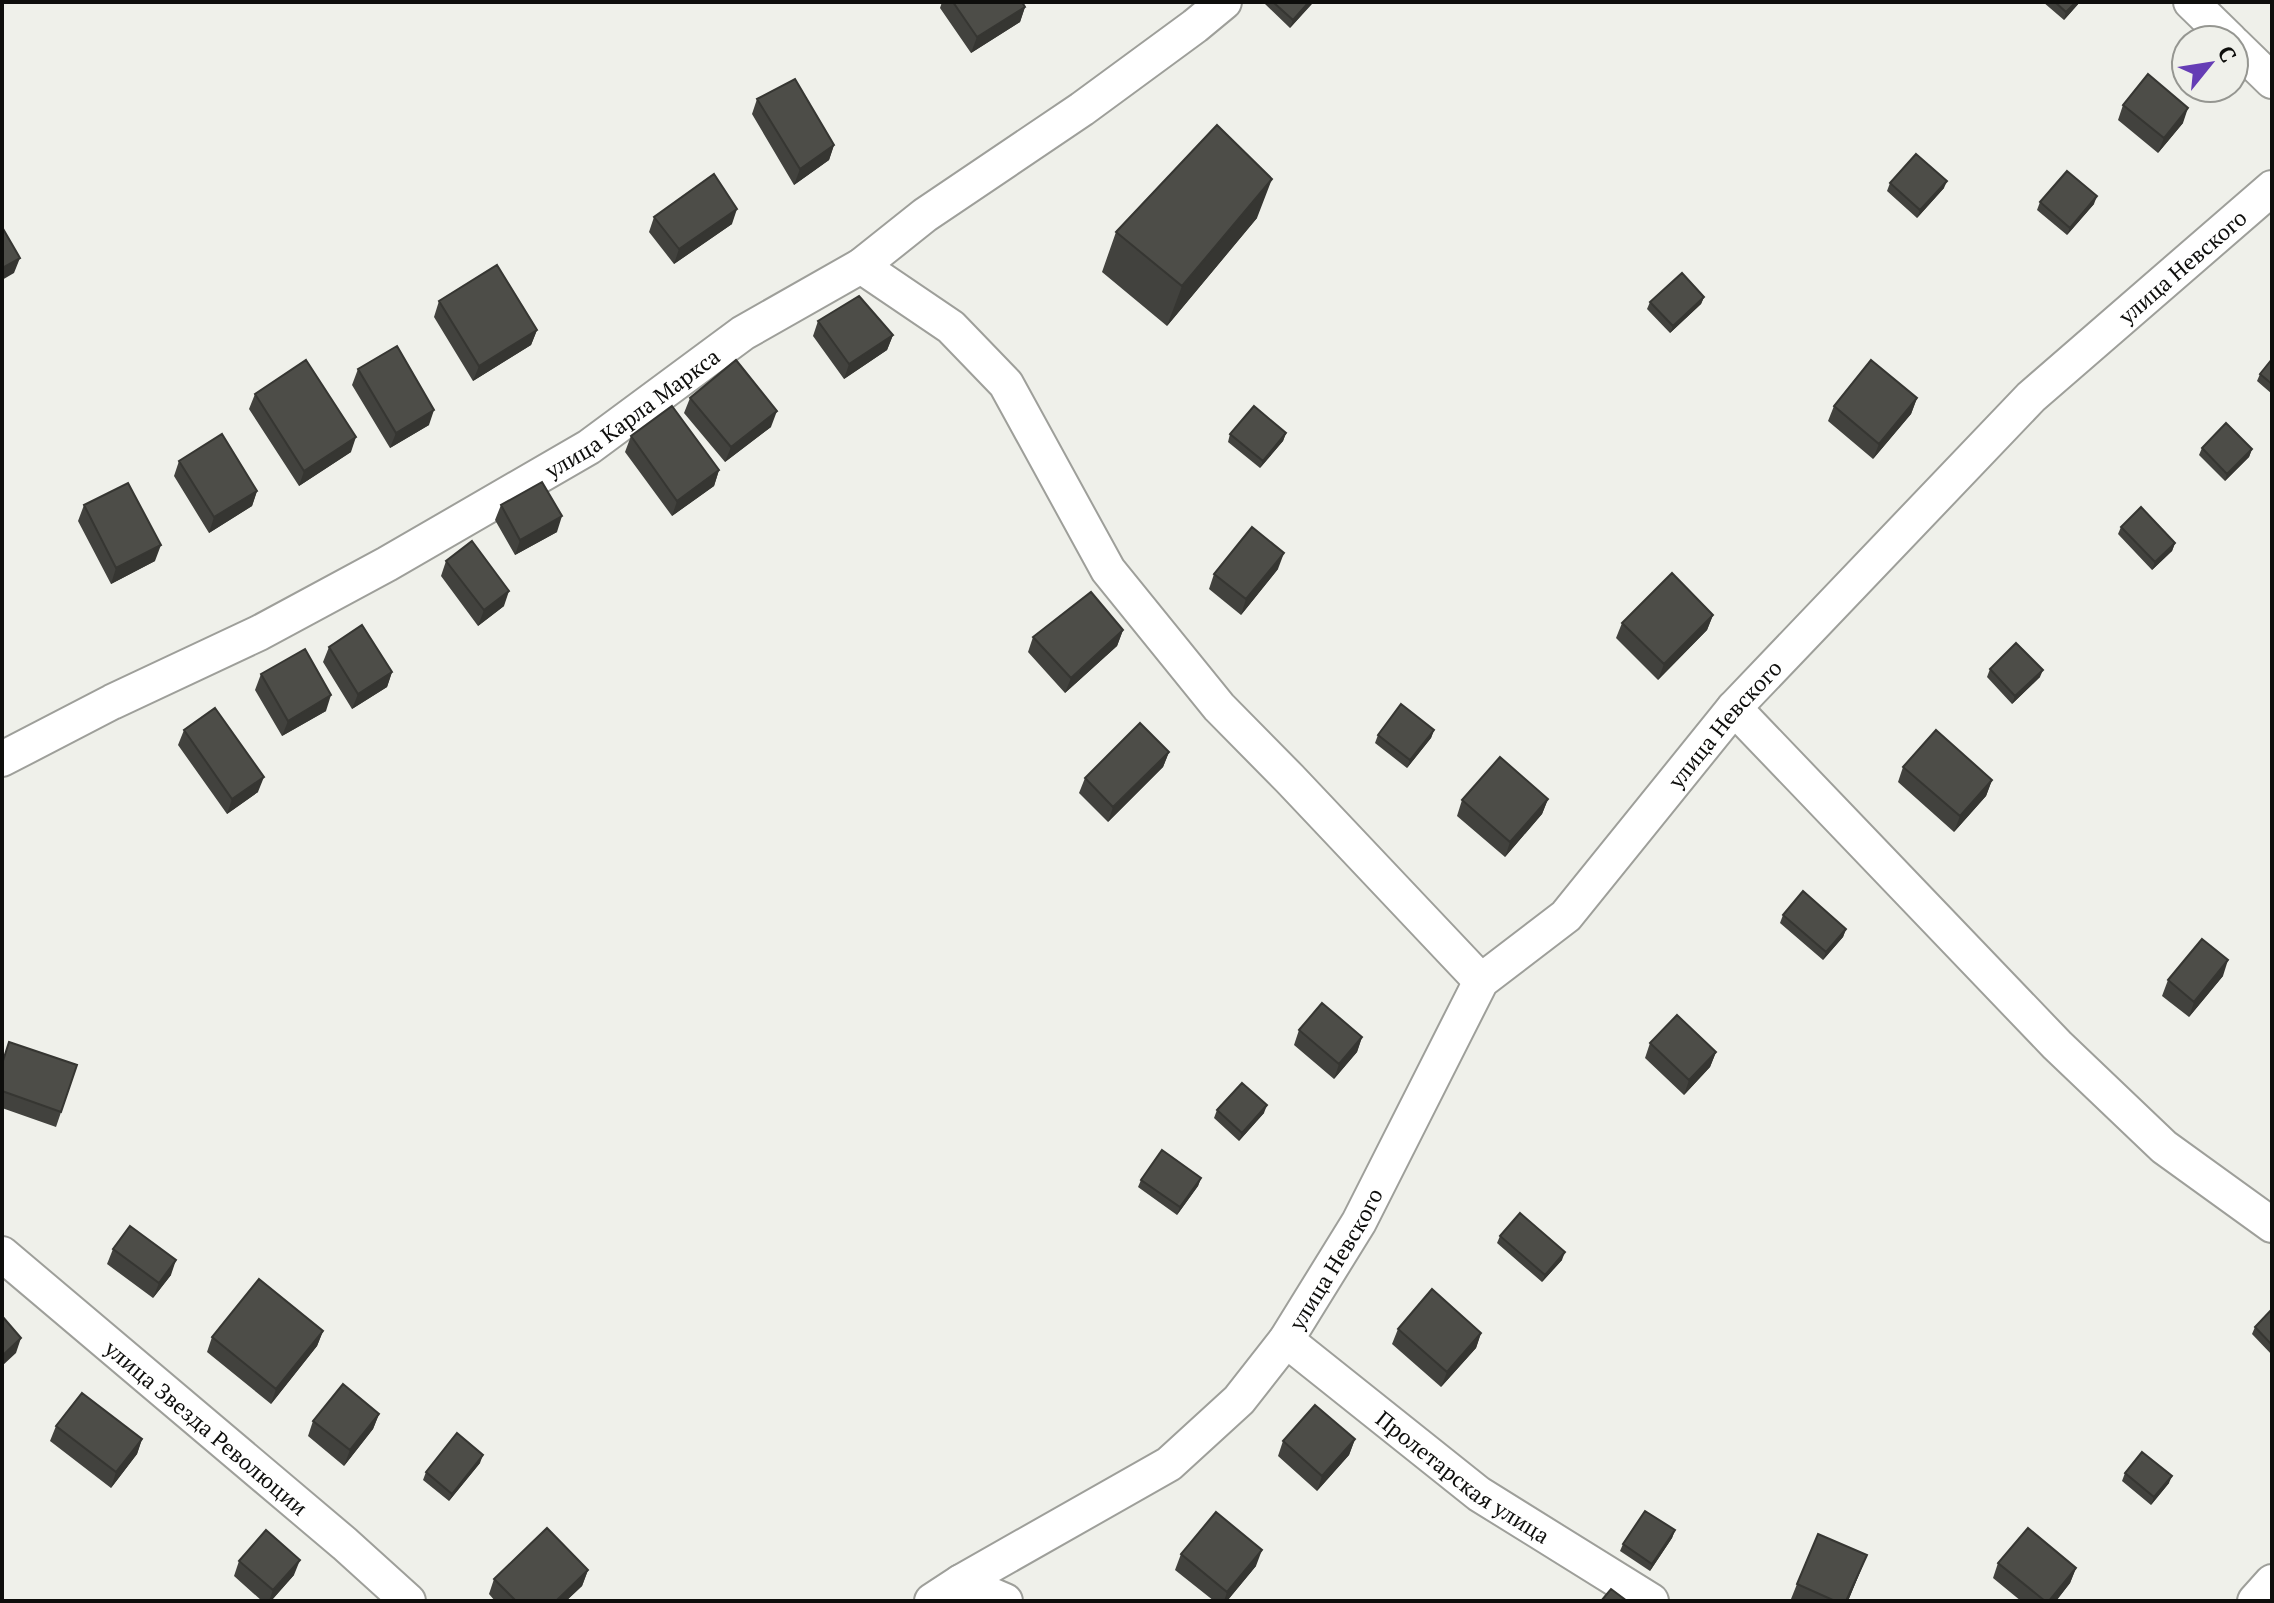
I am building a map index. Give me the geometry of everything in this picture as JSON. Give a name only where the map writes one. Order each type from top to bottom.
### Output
[{"type":"street","name":"улица Карла Маркса","points":[[2,759],[112,702],[259,633],[387,564],[589,447],[743,333],[861,266],[925,215],[1082,109],[1224,2]]},
{"type":"street","points":[[2191,2],[2214,24]]},
{"type":"street","points":[[2250,60],[2272,81]]},
{"type":"street","name":"улица Невского","points":[[932,1601],[1169,1464],[1239,1400],[1286,1340],[1359,1222],[1481,981],[1566,916],[1734,708],[2031,397],[2272,188]]},
{"type":"street","points":[[861,266],[951,327],[1006,384],[1108,570],[1219,707],[1481,981]]},
{"type":"street","points":[[1734,708],[2057,1045],[2164,1147],[2272,1225]]},
{"type":"street","name":"улица Звезда Революции","points":[[2,1254],[408,1601]]},
{"type":"street","name":"Пролетарская улица","points":[[1286,1340],[1479,1494],[1651,1601]]},
{"type":"street","points":[[961,1582],[1005,1601]]},
{"type":"street","points":[[2255,1601],[2272,1582]]},
{"type":"building","points":[[953,2],[1022,2],[1025,7],[977,37]]},
{"type":"building","points":[[1273,2],[1309,2],[1293,20]]},
{"type":"building","points":[[2055,2],[2076,2],[2066,12]]},
{"type":"building","points":[[2148,74],[2170,93],[2170,104],[2183,104],[2188,108],[2164,138],[2123,105]]},
{"type":"building","points":[[795,79],[834,145],[800,169],[757,99]]},
{"type":"building","points":[[1217,125],[1272,179],[1182,286],[1116,232]]},
{"type":"building","points":[[1916,154],[1947,181],[1920,210],[1890,183]]},
{"type":"building","points":[[2067,171],[2097,196],[2070,228],[2040,202]]},
{"type":"building","points":[[714,174],[737,209],[679,249],[654,217]]},
{"type":"building","points":[[2,227],[20,258],[2,268]]},
{"type":"building","points":[[497,265],[537,330],[479,366],[439,301]]},
{"type":"building","points":[[1682,273],[1704,297],[1673,326],[1650,302]]},
{"type":"building","points":[[859,296],[893,335],[849,364],[818,321]]},
{"type":"building","points":[[397,346],[434,410],[396,433],[358,369]]},
{"type":"building","points":[[2272,359],[2272,384],[2260,374]]},
{"type":"building","points":[[306,360],[356,437],[304,471],[255,394]]},
{"type":"building","points":[[736,360],[777,411],[731,447],[690,398]]},
{"type":"building","points":[[1871,360],[1917,398],[1879,444],[1834,406]]},
{"type":"building","points":[[672,406],[719,470],[677,501],[631,436]]},
{"type":"building","points":[[1254,406],[1286,433],[1263,461],[1230,434]]},
{"type":"building","points":[[2226,423],[2252,449],[2227,474],[2202,448]]},
{"type":"building","points":[[222,434],[257,491],[214,517],[179,461]]},
{"type":"building","points":[[542,482],[562,516],[520,540],[501,505]]},
{"type":"building","points":[[128,483],[161,545],[116,568],[84,505]]},
{"type":"building","points":[[2141,507],[2175,543],[2155,562],[2121,527]]},
{"type":"building","points":[[1252,527],[1284,553],[1246,599],[1214,574]]},
{"type":"building","points":[[472,541],[509,591],[484,610],[446,561]]},
{"type":"building","points":[[1672,573],[1713,615],[1664,664],[1622,623]]},
{"type":"building","points":[[1091,592],[1123,630],[1071,678],[1033,637]]},
{"type":"building","points":[[362,625],[392,672],[358,694],[329,647]]},
{"type":"building","points":[[2016,643],[2043,670],[2015,696],[1990,669]]},
{"type":"building","points":[[305,649],[331,695],[288,721],[261,674]]},
{"type":"building","points":[[1401,704],[1434,730],[1410,760],[1378,735]]},
{"type":"building","points":[[215,708],[264,777],[232,799],[184,730]]},
{"type":"building","points":[[1140,723],[1169,752],[1113,807],[1085,778]]},
{"type":"building","points":[[1936,730],[1992,780],[1960,816],[1903,767]]},
{"type":"building","points":[[1500,757],[1548,799],[1510,842],[1462,800]]},
{"type":"building","points":[[1803,891],[1846,929],[1826,952],[1783,915]]},
{"type":"building","points":[[2202,939],[2228,960],[2194,1002],[2168,980]]},
{"type":"building","points":[[1322,1003],[1362,1037],[1339,1064],[1299,1030]]},
{"type":"building","points":[[1677,1015],[1716,1052],[1689,1080],[1650,1043]]},
{"type":"building","points":[[9,1042],[77,1065],[61,1112],[2,1091],[2,1064]]},
{"type":"building","points":[[1242,1083],[1267,1105],[1242,1133],[1217,1110]]},
{"type":"building","points":[[1162,1150],[1201,1178],[1180,1207],[1141,1180]]},
{"type":"building","points":[[1520,1213],[1565,1252],[1545,1275],[1500,1236]]},
{"type":"building","points":[[130,1226],[176,1260],[159,1283],[113,1249]]},
{"type":"building","points":[[259,1279],[323,1331],[276,1389],[212,1337]]},
{"type":"building","points":[[1432,1289],[1481,1333],[1447,1372],[1398,1329]]},
{"type":"building","points":[[2272,1309],[2272,1345],[2255,1327]]},
{"type":"building","points":[[2,1316],[21,1338],[2,1356]]},
{"type":"building","points":[[343,1384],[379,1414],[350,1450],[313,1421]]},
{"type":"building","points":[[82,1393],[142,1439],[116,1472],[56,1426]]},
{"type":"building","points":[[1315,1405],[1355,1439],[1322,1476],[1283,1441]]},
{"type":"building","points":[[457,1433],[483,1455],[452,1494],[426,1472]]},
{"type":"building","points":[[2142,1452],[2172,1476],[2154,1497],[2125,1473]]},
{"type":"building","points":[[1645,1511],[1675,1530],[1652,1564],[1623,1544]]},
{"type":"building","points":[[1216,1512],[1262,1550],[1227,1592],[1181,1554]]},
{"type":"building","points":[[547,1528],[588,1570],[556,1601],[516,1601],[494,1579]]},
{"type":"building","points":[[2028,1528],[2076,1568],[2049,1601],[1998,1563]]},
{"type":"building","points":[[266,1530],[300,1560],[273,1590],[239,1561]]},
{"type":"building","points":[[1818,1534],[1867,1555],[1846,1601],[1835,1601],[1797,1584]]},
{"type":"building","points":[[1611,1589],[1627,1601],[1601,1601]]}]
